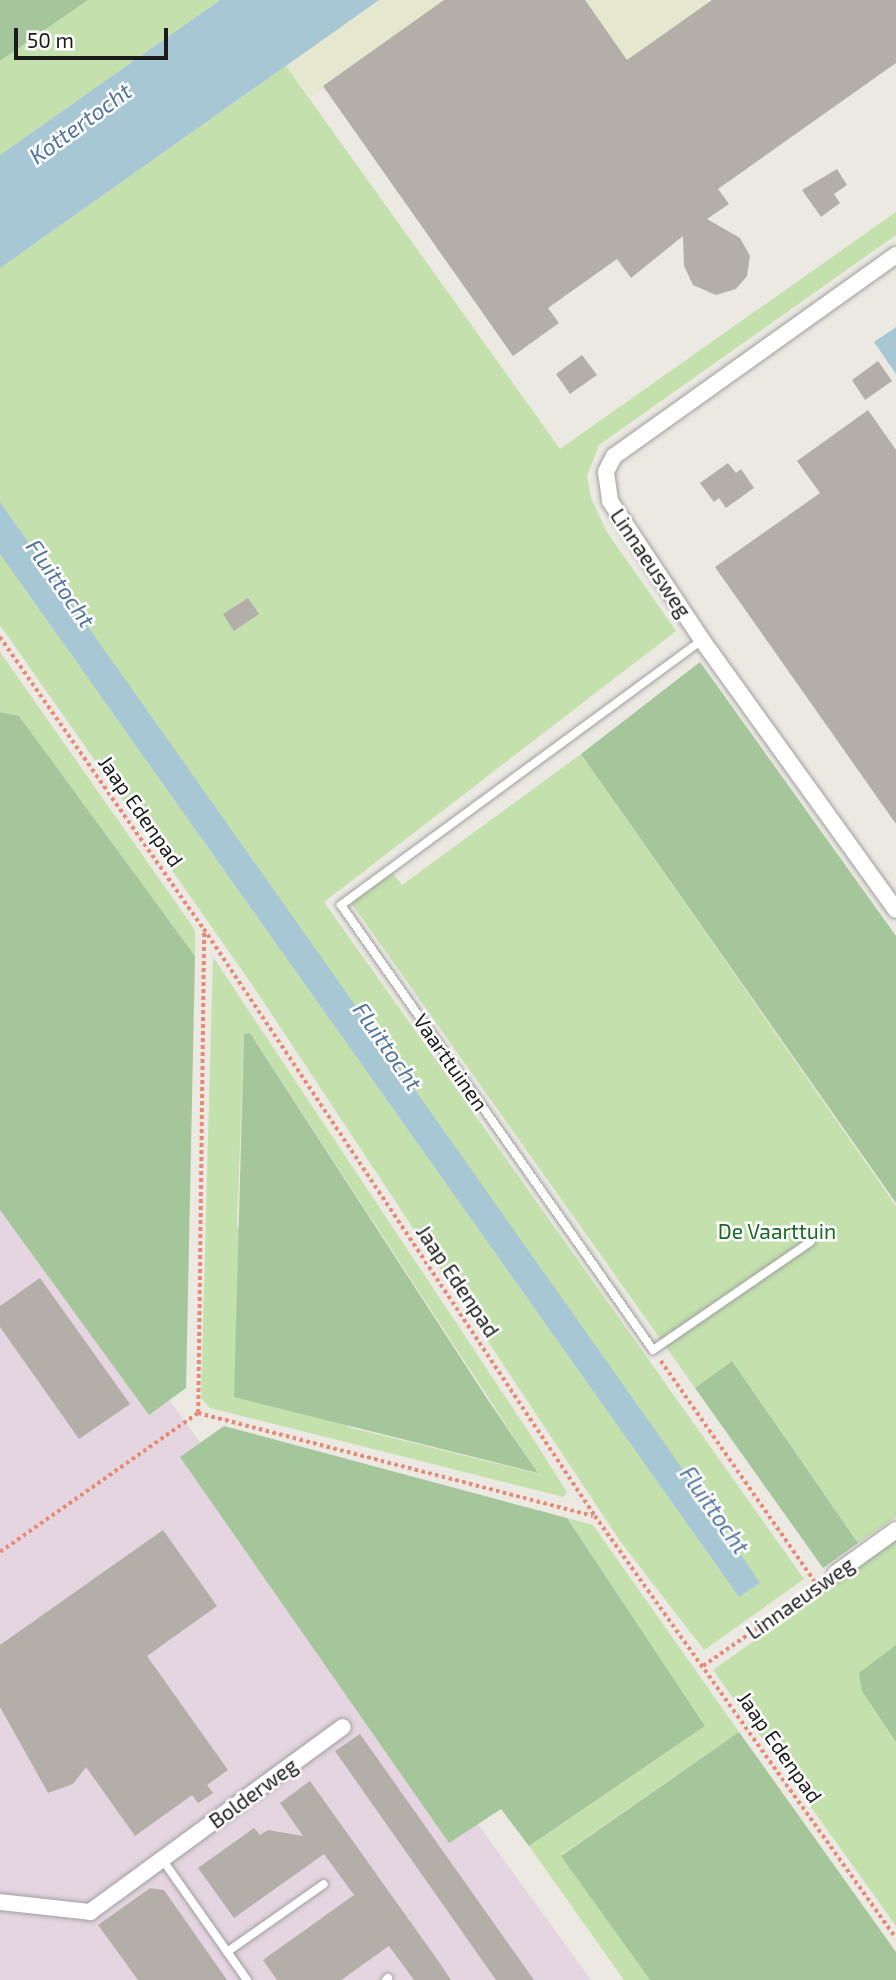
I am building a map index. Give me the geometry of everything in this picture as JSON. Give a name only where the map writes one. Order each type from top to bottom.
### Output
[{"type":"street","name":"Linnaeusweg","points":[[896,255],[614,456],[606,472],[610,501],[702,640],[896,910]]},
{"type":"street","name":"Linnaeusweg","points":[[836,1573],[896,1530]]},
{"type":"street","name":"Bolderweg","points":[[0,1902],[90,1912],[343,1727]]},
{"type":"lane","name":"Vaarttuinen","points":[[653,1350],[341,905],[702,640]]},
{"type":"lane","points":[[653,1350],[810,1242]]},
{"type":"lane","points":[[162,1859],[247,1980]]},
{"type":"lane","points":[[228,1952],[324,1884]]},
{"type":"path","name":"Jaap Edenpad","points":[[0,637],[204,929],[595,1517],[896,1938]]},
{"type":"path","points":[[198,1413],[204,929]]},
{"type":"path","points":[[653,1350],[818,1586]]},
{"type":"path","points":[[0,1552],[198,1413],[595,1517]]},
{"type":"path","name":"Linnaeusweg","points":[[703,1665],[836,1573]]},
{"type":"shaded area","points":[[0,1167],[591,1980],[0,1980]]},
{"type":"green space","points":[[0,0],[88,0],[0,61]]},
{"type":"green space","points":[[88,0],[220,0],[0,155],[0,61]]},
{"type":"green space","points":[[379,0],[449,0],[311,97],[286,66]]},
{"type":"green space","points":[[578,0],[719,0],[635,80]]},
{"type":"green space","points":[[286,66],[560,449],[896,212],[896,235],[599,445],[587,476],[591,498],[607,532],[676,631],[324,902],[804,1579],[704,1650],[620,1541],[253,986],[0,625],[0,554],[739,1597],[760,1583],[0,502],[0,268]]},
{"type":"green space","points":[[0,652],[195,930],[195,956],[19,716],[0,712]]},
{"type":"green space","points":[[700,662],[896,936],[896,1203],[581,754]]},
{"type":"green space","points":[[0,712],[19,716],[195,956],[186,1388],[149,1415],[0,1210]]},
{"type":"green space","name":"De Vaarttuin","points":[[581,754],[896,1206],[896,1517],[858,1543],[732,1361],[695,1388],[347,897],[388,867],[402,885]]},
{"type":"green space","points":[[213,957],[567,1492],[564,1497],[210,1408],[201,1398]],"holes":[[[250,1033],[537,1472],[348,1427],[237,1225],[244,1034]]]},
{"type":"green space","points":[[250,1033],[538,1473],[234,1397],[244,1034]]},
{"type":"green space","points":[[732,1361],[858,1543],[823,1568],[695,1388]]},
{"type":"green space","points":[[224,1426],[567,1518],[705,1726],[529,1846],[501,1809],[449,1843],[180,1457]]},
{"type":"green space","points":[[567,1518],[593,1525],[739,1732],[561,1855],[650,1980],[624,1980],[529,1846],[705,1726]]},
{"type":"green space","points":[[896,1540],[896,1926],[713,1670]]},
{"type":"green space","points":[[896,1645],[896,1742],[862,1691],[859,1673]]},
{"type":"green space","points":[[739,1732],[896,1952],[896,1980],[650,1980],[561,1856]]},
{"type":"water","name":"Kottertocht","points":[[220,0],[379,0],[0,268],[0,155]]},
{"type":"water","points":[[896,327],[896,374],[874,342]]},
{"type":"water","points":[[0,502],[672,1454],[760,1583],[739,1597],[0,554]]},
{"type":"building","points":[[444,0],[585,0],[627,60],[712,0],[896,0],[896,63],[718,189],[729,204],[707,219],[740,238],[750,256],[747,276],[736,289],[716,295],[693,285],[684,266],[683,236],[631,278],[617,259],[548,308],[559,323],[513,356],[323,86]]},
{"type":"building","points":[[837,169],[847,185],[834,194],[840,203],[821,217],[802,190]]},
{"type":"building","points":[[582,355],[597,375],[570,394],[556,374]]},
{"type":"building","points":[[878,361],[892,381],[865,400],[852,380]]},
{"type":"building","points":[[868,410],[896,450],[896,824],[715,567],[820,493],[797,461]]},
{"type":"building","points":[[728,463],[736,473],[741,469],[754,488],[726,508],[719,498],[714,502],[700,483]]},
{"type":"building","points":[[248,598],[259,614],[234,631],[223,614]]},
{"type":"building","points":[[40,1278],[130,1404],[79,1439],[0,1327],[0,1306]]},
{"type":"building","points":[[163,1530],[217,1606],[147,1656],[228,1770],[207,1785],[213,1793],[198,1803],[192,1795],[135,1836],[86,1767],[73,1784],[48,1793],[0,1707],[0,1645]]},
{"type":"building","points":[[360,1734],[534,1980],[496,1980],[335,1751]]},
{"type":"building","points":[[310,1781],[451,1980],[414,1980],[389,1946],[341,1980],[277,1980],[263,1960],[354,1895],[324,1854],[234,1918],[198,1868],[254,1828],[260,1835],[268,1830],[303,1836],[280,1803]]},
{"type":"building","points":[[150,1888],[164,1890],[227,1980],[138,1980],[98,1925]]},
{"type":"water label","name":"Fluittocht","points":[[61,583]]},
{"type":"water label","name":"Fluittocht","points":[[388,1046]]},
{"type":"water label","name":"Fluittocht","points":[[715,1510]]}]
